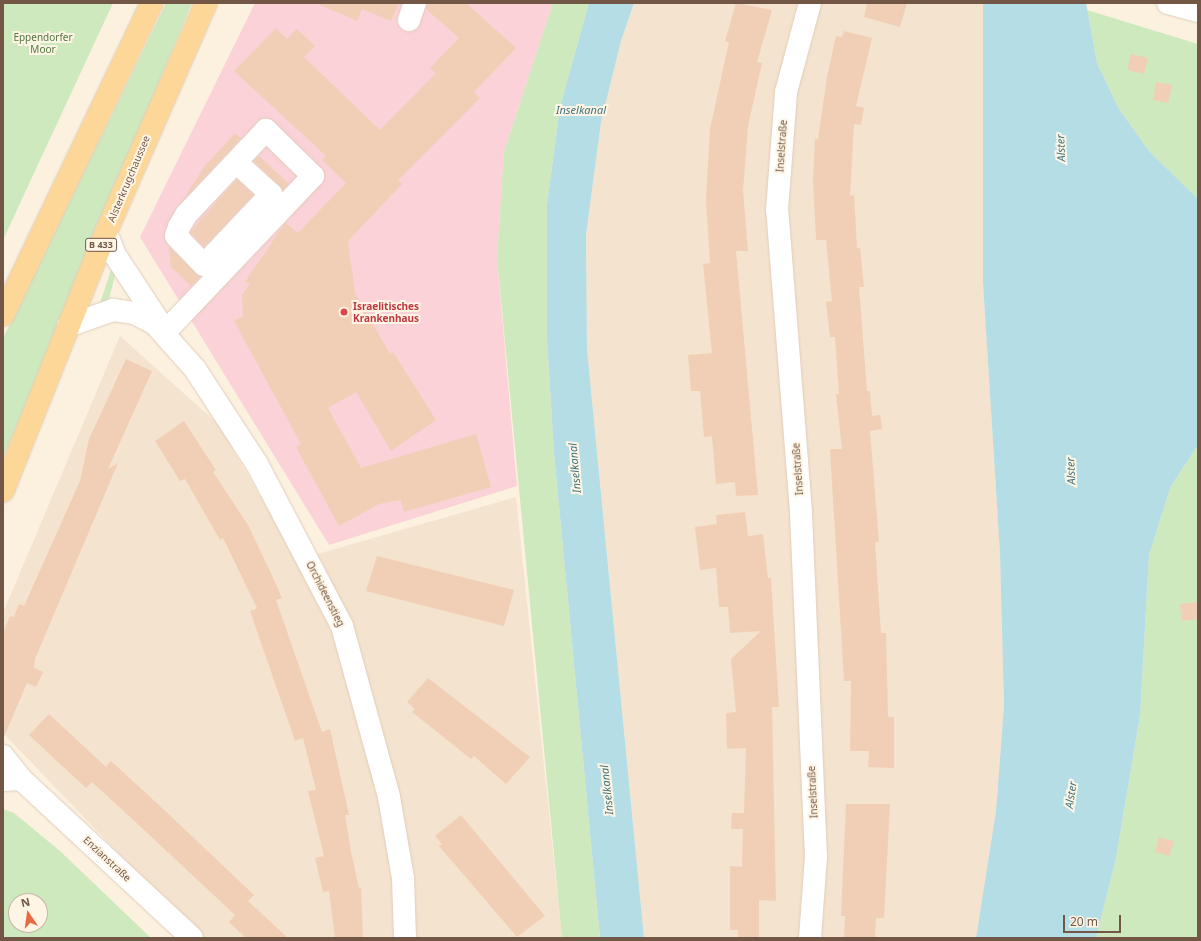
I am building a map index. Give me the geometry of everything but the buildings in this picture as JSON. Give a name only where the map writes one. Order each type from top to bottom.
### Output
[{"type":"main road","points":[[3,315],[152,3]]},
{"type":"main road","name":"Alsterkrugchaussee","points":[[3,491],[106,232],[206,3]]},
{"type":"street","name":"Inselstraße","points":[[810,3],[786,92],[777,210],[801,512],[816,857],[810,938]]},
{"type":"street","points":[[1168,3],[1198,12]]},
{"type":"street","points":[[165,332],[313,176],[266,130],[186,215],[178,231],[176,236],[204,264],[270,194],[236,162]]},
{"type":"street","name":"Orchideenstieg","points":[[106,232],[115,255],[157,315],[165,332]]},
{"type":"street","name":"Orchideenstieg","points":[[68,326],[95,314],[119,310],[147,318],[165,332],[195,369],[257,464],[342,626],[389,797],[403,878],[405,938]]},
{"type":"street","name":"Enzianstraße","points":[[3,756],[12,779],[192,938]]},
{"type":"shaded area","name":"Israelitisches Krankenhaus","points":[[255,3],[553,3],[504,152],[497,259],[517,486],[329,545],[140,237]]},
{"type":"shaded area","points":[[634,3],[983,3],[983,283],[1000,553],[1004,706],[996,811],[976,938],[644,938],[587,349],[586,235],[601,122],[621,41]]},
{"type":"shaded area","points":[[120,336],[218,424],[297,560],[516,497],[562,938],[200,938],[3,733],[3,613]]},
{"type":"green space","name":"Eppendorfer Moor","points":[[3,3],[113,3],[3,240]]},
{"type":"green space","points":[[166,3],[192,3],[3,459],[3,338]]},
{"type":"green space","points":[[553,3],[589,3],[560,107],[547,204],[547,339],[554,453],[600,938],[562,938],[497,259],[504,152]]},
{"type":"green space","points":[[1087,10],[1198,44],[1198,199],[1149,151],[1119,109],[1097,63]]},
{"type":"green space","points":[[111,270],[115,275],[108,304],[99,306]]},
{"type":"green space","points":[[1198,445],[1198,938],[1096,938],[1116,858],[1140,716],[1149,555],[1171,486]]},
{"type":"green space","points":[[3,809],[14,813],[60,851],[151,938],[3,938]]},
{"type":"water","name":"Inselkanal","points":[[589,3],[634,3],[621,41],[601,122],[586,235],[587,349],[644,938],[600,938],[554,453],[547,339],[547,204],[560,107]]},
{"type":"water","name":"Alster","points":[[983,3],[1086,3],[1097,63],[1119,109],[1149,151],[1198,199],[1198,445],[1171,486],[1149,555],[1140,716],[1116,858],[1096,938],[976,938],[996,811],[1004,706],[1000,553],[983,283]]},
{"type":"place","name":"Israelitisches Krankenhaus","points":[[344,312]]}]
